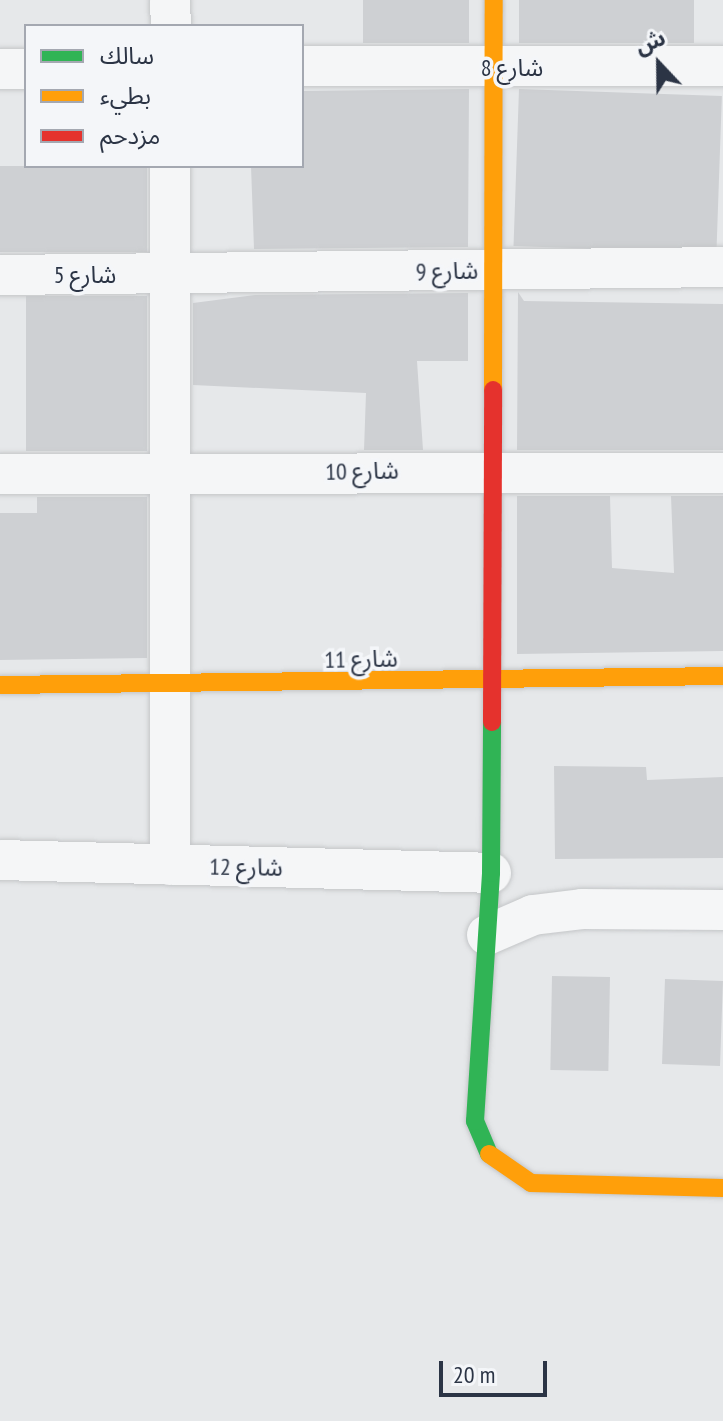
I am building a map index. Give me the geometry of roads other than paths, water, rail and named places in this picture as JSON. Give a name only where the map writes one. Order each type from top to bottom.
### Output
[{"type":"street","points":[[170,0],[171,24]]},
{"type":"street","points":[[494,0],[489,469],[494,682],[491,873],[475,1121],[492,1163],[531,1183],[723,1188]]},
{"type":"street","name":"شارع 8","points":[[304,66],[723,66]]},
{"type":"street","points":[[0,69],[24,69]]},
{"type":"street","points":[[170,168],[170,865]]},
{"type":"street","name":"شارع 9","points":[[170,274],[723,267]]},
{"type":"street","name":"شارع 5","points":[[0,275],[170,274]]},
{"type":"street","name":"شارع 10","points":[[0,474],[489,469],[723,473]]},
{"type":"street","name":"شارع 11","points":[[0,685],[494,682],[723,676]]},
{"type":"street","name":"شارع 12","points":[[0,860],[491,873]]},
{"type":"street","points":[[487,935],[533,915],[582,909],[723,910]]}]
